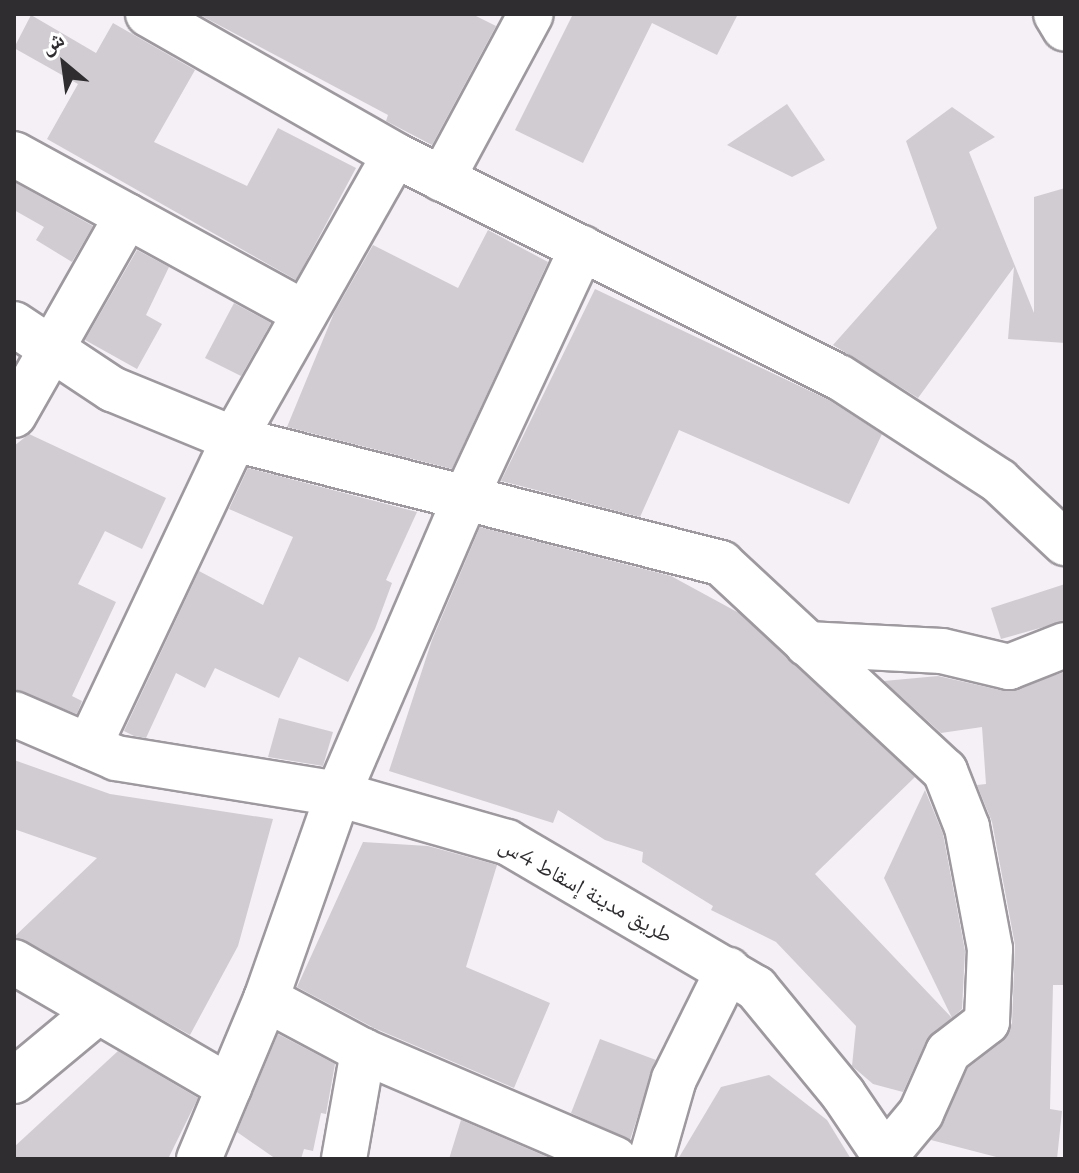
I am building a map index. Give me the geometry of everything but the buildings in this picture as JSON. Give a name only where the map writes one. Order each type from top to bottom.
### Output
[{"type":"street","points":[[442,179],[531,14]]},
{"type":"street","points":[[1056,14],[1065,29]]},
{"type":"street","points":[[161,17],[395,155],[839,377],[999,481],[1044,506],[1065,543]]},
{"type":"street","points":[[14,154],[303,312]]},
{"type":"street","points":[[89,746],[234,439],[303,312],[395,155]]},
{"type":"street","points":[[14,415],[54,351],[127,216]]},
{"type":"street","points":[[199,1159],[266,999],[338,794],[465,499],[582,248]]},
{"type":"street","points":[[14,324],[112,389],[234,439],[721,563],[945,771],[967,827],[990,949],[987,1022],[948,1052],[921,1113],[887,1157]]},
{"type":"street","points":[[807,644],[942,651],[1009,667],[1065,645]]},
{"type":"street","name":"طريق مدينة إسقاط 4س","points":[[14,714],[116,758],[338,794],[507,842],[756,988],[887,1157]]},
{"type":"street","points":[[14,962],[229,1087]]},
{"type":"street","points":[[651,1159],[674,1079],[728,970]]},
{"type":"street","points":[[266,999],[363,1051],[615,1159]]},
{"type":"street","points":[[14,1081],[97,1012]]},
{"type":"street","points":[[344,1159],[363,1051]]}]
